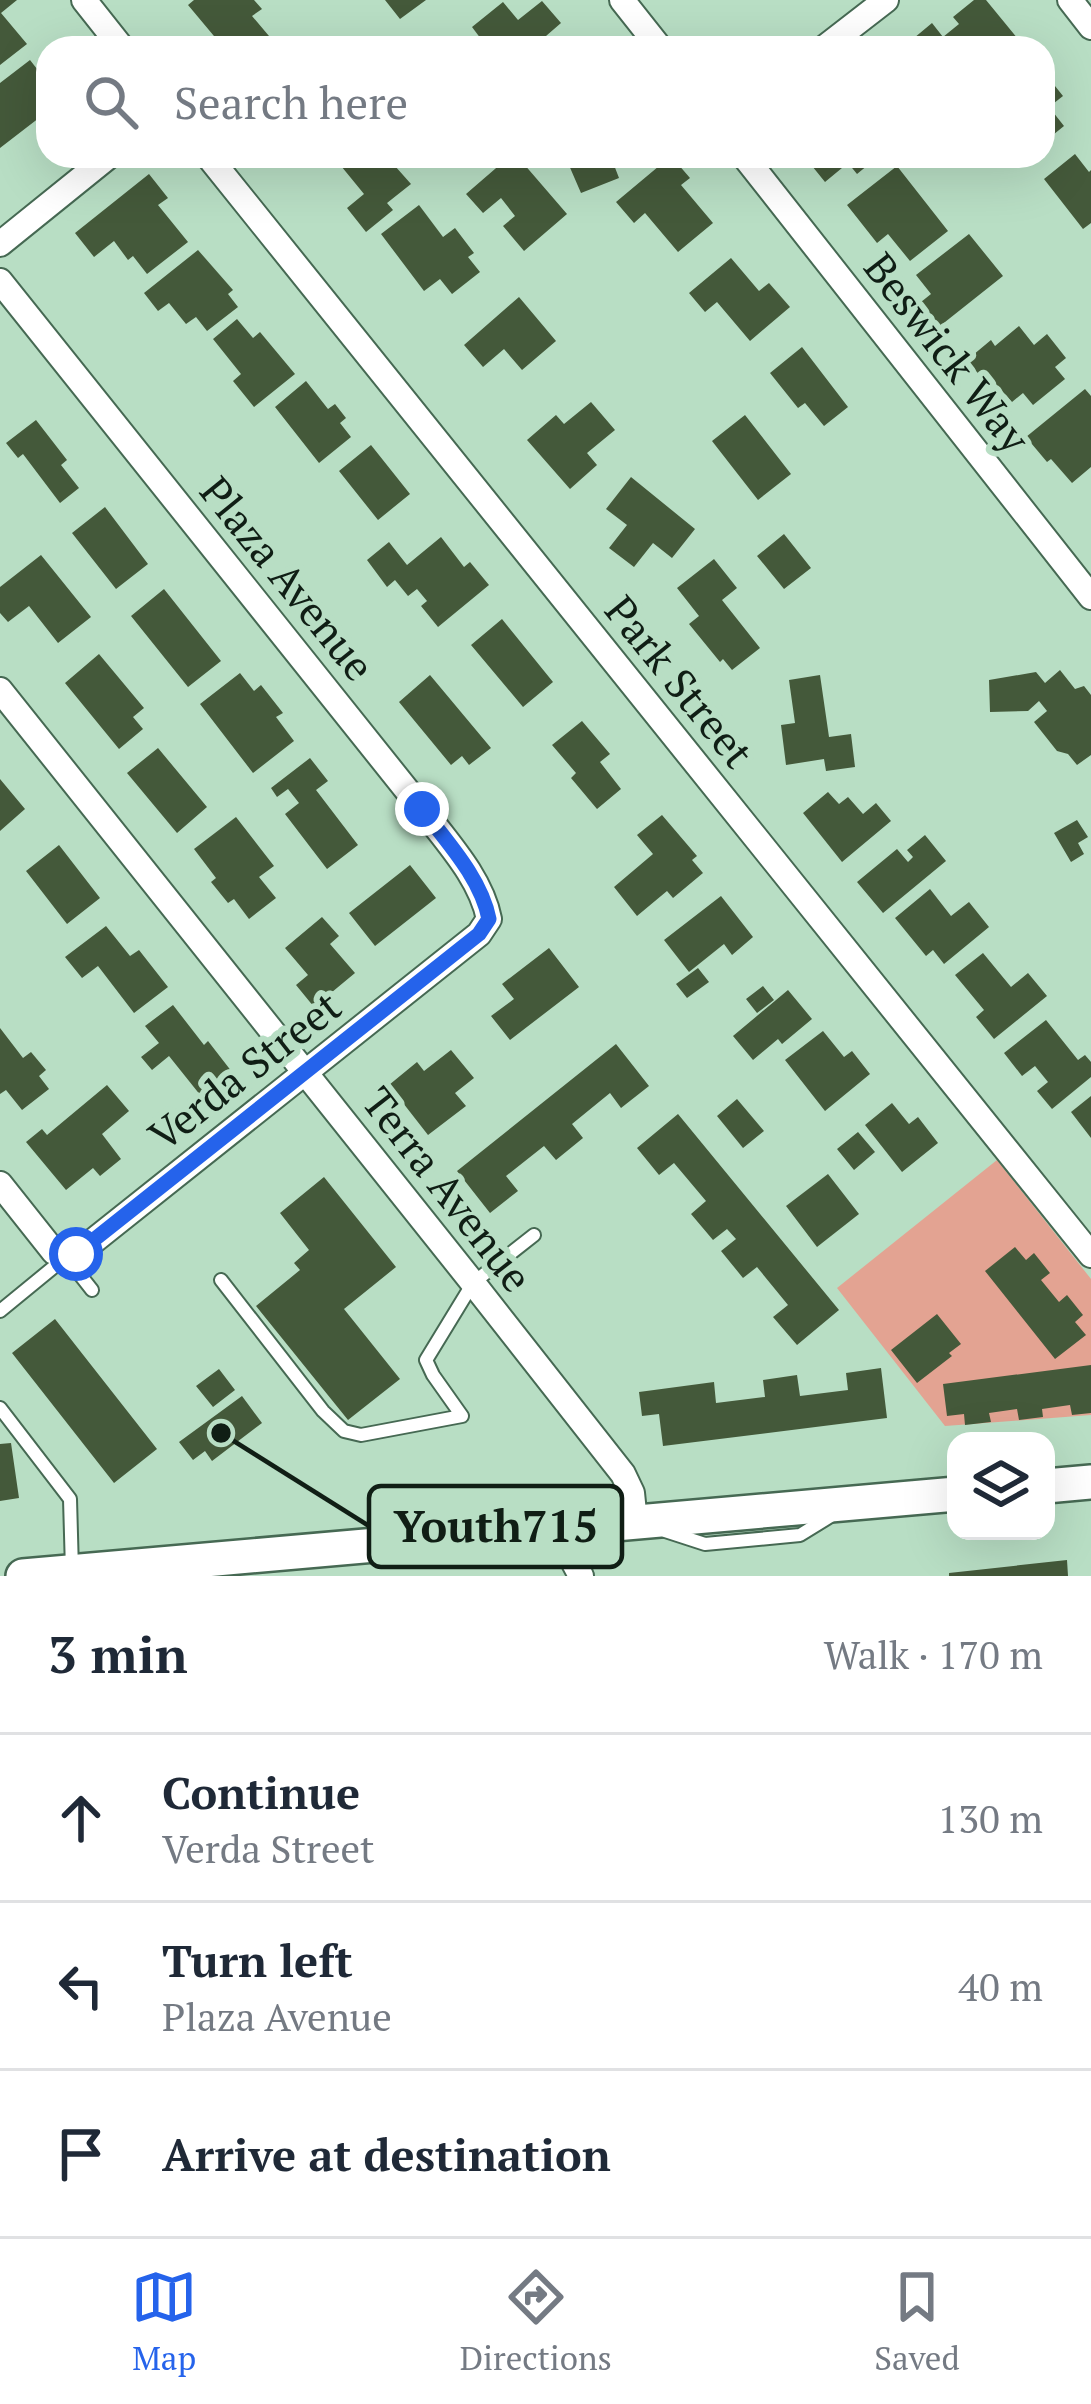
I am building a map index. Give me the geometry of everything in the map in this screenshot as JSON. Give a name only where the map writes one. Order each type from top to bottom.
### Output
[{"type":"main road","points":[[1055,1485],[1091,1482]]},
{"type":"main road","points":[[23,1576],[947,1495]]},
{"type":"street","points":[[84,0],[112,36]]},
{"type":"street","points":[[622,0],[650,36]]},
{"type":"street","points":[[840,36],[886,0]]},
{"type":"street","points":[[1070,0],[1091,27]]},
{"type":"street","points":[[0,244],[94,168]]},
{"type":"street","name":"Park Street","points":[[218,168],[1091,1255]]},
{"type":"street","name":"Beswick Way","points":[[753,168],[1091,597]]},
{"type":"street","name":"Plaza Avenue","points":[[0,280],[457,856],[485,901],[489,919],[479,934]]},
{"type":"street","name":"Terra Avenue","points":[[0,690],[623,1474],[632,1493],[635,1522]]},
{"type":"street","name":"Verda Street","points":[[60,1254],[76,1254],[479,934]]},
{"type":"street","points":[[0,1184],[60,1254]]},
{"type":"street","points":[[569,1528],[573,1562],[581,1576]]},
{"type":"lane","points":[[221,1280],[323,1412],[344,1431],[361,1435],[463,1416],[426,1360],[473,1283],[534,1235]]},
{"type":"lane","points":[[0,1311],[60,1254],[92,1290]]},
{"type":"lane","points":[[0,1408],[70,1499],[72,1574]]},
{"type":"shaded area","points":[[997,1160],[1091,1279],[1091,1415],[945,1426],[837,1288]]},
{"type":"building","points":[[0,0],[17,0],[1,13],[27,44],[0,65]]},
{"type":"building","points":[[194,0],[254,0],[262,9],[252,16],[269,36],[214,36],[188,5]]},
{"type":"building","points":[[385,0],[426,0],[400,19]]},
{"type":"building","points":[[974,0],[986,0],[1016,36],[944,36],[959,24],[953,17]]},
{"type":"building","points":[[542,1],[561,23],[546,36],[479,36],[472,27],[503,2],[518,20]]},
{"type":"building","points":[[932,23],[942,36],[916,36]]},
{"type":"building","points":[[30,60],[36,68],[36,120],[0,148],[0,83]]},
{"type":"building","points":[[1075,154],[1091,170],[1091,223],[1083,229],[1044,179]]},
{"type":"building","points":[[343,168],[397,168],[411,184],[387,203],[393,210],[366,232],[347,208],[364,194]]},
{"type":"building","points":[[496,168],[527,168],[567,214],[524,251],[503,226],[515,216],[501,198],[483,213],[466,194]]},
{"type":"building","points":[[570,168],[615,168],[619,178],[581,193]]},
{"type":"building","points":[[657,168],[681,168],[690,178],[681,185],[713,223],[678,252],[645,213],[634,223],[616,202]]},
{"type":"building","points":[[814,168],[842,168],[825,182]]},
{"type":"building","points":[[899,168],[948,231],[910,261],[888,234],[877,243],[847,205]]},
{"type":"building","points":[[149,174],[168,198],[158,205],[188,242],[147,274],[114,241],[94,257],[75,233]]},
{"type":"building","points":[[419,205],[443,237],[455,228],[474,253],[468,257],[480,272],[452,294],[440,279],[424,291],[381,234]]},
{"type":"building","points":[[969,234],[1003,276],[940,326],[921,302],[931,294],[916,275]]},
{"type":"building","points":[[198,250],[233,290],[228,294],[238,307],[207,331],[196,317],[186,324],[169,303],[158,311],[144,293]]},
{"type":"building","points":[[731,258],[759,291],[769,283],[790,307],[750,341],[717,302],[705,312],[689,293]]},
{"type":"building","points":[[519,297],[556,341],[522,370],[504,349],[483,367],[464,345]]},
{"type":"building","points":[[237,319],[253,338],[260,332],[295,374],[254,407],[233,381],[241,374],[213,339]]},
{"type":"building","points":[[1019,326],[1034,345],[1047,334],[1066,358],[1055,367],[1065,379],[1033,405],[1023,393],[1012,402],[996,384],[991,389],[967,360],[991,340],[995,346]]},
{"type":"building","points":[[802,347],[848,407],[824,426],[805,403],[798,408],[770,373]]},
{"type":"building","points":[[306,381],[328,409],[335,404],[346,418],[340,423],[351,437],[319,463],[275,407]]},
{"type":"building","points":[[1085,389],[1091,396],[1091,467],[1072,483],[1026,437]]},
{"type":"building","points":[[591,402],[615,430],[587,453],[597,465],[570,489],[527,440],[556,415],[564,424]]},
{"type":"building","points":[[745,415],[791,474],[758,500],[712,441]]},
{"type":"building","points":[[36,420],[67,460],[61,465],[79,488],[60,503],[23,454],[18,458],[6,443]]},
{"type":"building","points":[[371,445],[410,494],[378,520],[339,471]]},
{"type":"building","points":[[631,477],[695,529],[672,558],[653,543],[634,567],[609,548],[627,525],[606,509]]},
{"type":"building","points":[[105,507],[148,564],[116,589],[72,533]]},
{"type":"building","points":[[784,534],[811,568],[784,589],[757,556]]},
{"type":"building","points":[[441,537],[464,567],[470,562],[489,585],[438,627],[421,606],[427,601],[417,589],[408,596],[395,580],[387,587],[367,560],[389,542],[407,565]]},
{"type":"building","points":[[41,555],[91,617],[58,643],[29,606],[8,622],[0,613],[0,587]]},
{"type":"building","points":[[714,559],[737,588],[722,600],[760,648],[732,670],[689,624],[699,616],[677,588]]},
{"type":"building","points":[[164,589],[221,661],[188,687],[131,616]]},
{"type":"building","points":[[502,619],[553,682],[523,707],[471,645]]},
{"type":"building","points":[[99,654],[144,708],[133,717],[143,729],[119,749],[65,683]]},
{"type":"building","points":[[1060,670],[1075,689],[1084,686],[1091,695],[1091,755],[1077,765],[1068,754],[1057,751],[1034,722],[1047,711],[1039,701],[1028,711],[990,712],[989,680],[1036,672],[1045,683]]},
{"type":"building","points":[[240,673],[254,691],[261,685],[283,713],[276,717],[294,741],[253,773],[200,704]]},
{"type":"building","points":[[430,675],[491,748],[469,765],[462,756],[451,765],[399,702]]},
{"type":"building","points":[[820,675],[829,737],[851,734],[855,767],[826,771],[824,759],[786,765],[781,725],[795,723],[789,680]]},
{"type":"building","points":[[582,721],[610,754],[600,762],[621,789],[597,809],[552,745]]},
{"type":"building","points":[[158,748],[207,807],[177,833],[127,773]]},
{"type":"building","points":[[310,758],[328,781],[316,790],[358,845],[327,869],[285,814],[299,803],[288,789],[277,797],[271,788]]},
{"type":"building","points":[[0,779],[25,809],[0,831]]},
{"type":"building","points":[[828,792],[839,804],[848,797],[863,814],[876,803],[891,821],[842,862],[803,813]]},
{"type":"building","points":[[662,815],[697,856],[692,860],[703,873],[673,898],[667,891],[637,916],[614,887],[653,854],[637,835]]},
{"type":"building","points":[[236,817],[274,866],[259,877],[276,898],[249,919],[234,899],[228,903],[211,882],[216,878],[194,849]]},
{"type":"building","points":[[1077,820],[1088,837],[1078,843],[1084,854],[1071,862],[1054,833]]},
{"type":"building","points":[[925,835],[946,861],[883,913],[857,882],[897,849],[908,862],[913,857],[907,850]]},
{"type":"building","points":[[59,845],[100,898],[67,924],[26,871]]},
{"type":"building","points":[[410,865],[436,898],[375,946],[349,913]]},
{"type":"building","points":[[930,889],[951,916],[969,902],[989,927],[944,964],[933,950],[926,956],[895,918]]},
{"type":"building","points":[[721,896],[753,937],[732,955],[724,944],[689,972],[664,940]]},
{"type":"building","points":[[322,917],[339,936],[330,944],[355,973],[314,1007],[296,985],[308,975],[285,948]]},
{"type":"building","points":[[106,926],[130,956],[139,950],[168,987],[134,1013],[98,966],[82,978],[65,957]]},
{"type":"building","points":[[549,948],[579,987],[510,1040],[491,1016],[514,999],[502,984]]},
{"type":"building","points":[[983,953],[1011,987],[1028,973],[1047,996],[994,1039],[976,1017],[984,1010],[955,975]]},
{"type":"building","points":[[698,968],[709,982],[687,998],[676,984]]},
{"type":"building","points":[[763,986],[774,1000],[757,1013],[746,999]]},
{"type":"building","points":[[788,990],[812,1019],[753,1060],[733,1036]]},
{"type":"building","points":[[173,1005],[232,1072],[201,1096],[169,1056],[152,1070],[141,1057],[159,1043],[145,1026]]},
{"type":"building","points":[[1046,1020],[1078,1060],[1085,1055],[1091,1062],[1091,1077],[1052,1109],[1037,1091],[1048,1082],[1035,1066],[1022,1076],[1004,1053]]},
{"type":"building","points":[[0,1028],[23,1058],[31,1052],[46,1070],[39,1076],[49,1089],[22,1110],[6,1090],[0,1094]]},
{"type":"building","points":[[823,1031],[844,1057],[852,1051],[870,1074],[825,1111],[785,1060]]},
{"type":"building","points":[[616,1044],[649,1086],[621,1108],[610,1093],[572,1124],[583,1138],[556,1160],[544,1146],[506,1176],[518,1191],[490,1213],[457,1171]]},
{"type":"building","points":[[451,1050],[474,1078],[455,1093],[466,1106],[428,1135],[389,1085],[417,1062],[424,1071]]},
{"type":"building","points":[[107,1085],[129,1111],[102,1134],[121,1159],[100,1176],[93,1168],[66,1190],[26,1142],[42,1129],[47,1135]]},
{"type":"building","points":[[1091,1096],[1091,1138],[1071,1112]]},
{"type":"building","points":[[737,1099],[764,1131],[743,1148],[717,1116]]},
{"type":"building","points":[[892,1103],[909,1124],[918,1117],[938,1143],[902,1172],[865,1125]]},
{"type":"building","points":[[678,1114],[839,1310],[797,1345],[773,1317],[788,1305],[757,1267],[743,1278],[721,1251],[736,1239],[727,1229],[713,1240],[691,1214],[706,1201],[674,1163],[659,1175],[637,1148]]},
{"type":"building","points":[[858,1132],[875,1152],[854,1170],[837,1149]]},
{"type":"building","points":[[828,1174],[859,1214],[817,1247],[786,1206]]},
{"type":"building","points":[[324,1177],[396,1267],[344,1309],[400,1379],[348,1420],[256,1306],[300,1270],[294,1263],[309,1250],[280,1213]]},
{"type":"building","points":[[1015,1247],[1026,1260],[1034,1253],[1050,1273],[1041,1280],[1059,1302],[1067,1295],[1083,1315],[1075,1322],[1086,1335],[1055,1359],[985,1271]]},
{"type":"building","points":[[937,1314],[961,1344],[917,1383],[891,1350]]},
{"type":"building","points":[[55,1319],[157,1449],[114,1483],[12,1353]]},
{"type":"building","points":[[1091,1365],[1091,1413],[1072,1415],[1070,1405],[1042,1409],[1043,1417],[1019,1420],[1017,1409],[989,1413],[991,1422],[965,1425],[964,1414],[947,1416],[943,1384]]},
{"type":"building","points":[[881,1368],[887,1418],[663,1446],[659,1414],[642,1416],[639,1392],[714,1382],[716,1403],[765,1397],[763,1380],[797,1375],[800,1396],[848,1390],[846,1373]]},
{"type":"building","points":[[219,1369],[235,1390],[213,1407],[196,1386]]},
{"type":"building","points":[[242,1396],[262,1423],[212,1461],[205,1451],[193,1460],[179,1442]]},
{"type":"building","points":[[11,1443],[19,1498],[0,1501],[0,1444]]},
{"type":"building","points":[[1067,1560],[1068,1576],[949,1576],[949,1573]]},
{"type":"place","name":"Youth715","points":[[221,1433]]},
{"type":"route","points":[[76,1254],[479,934],[489,919],[485,901],[422,809]]}]
